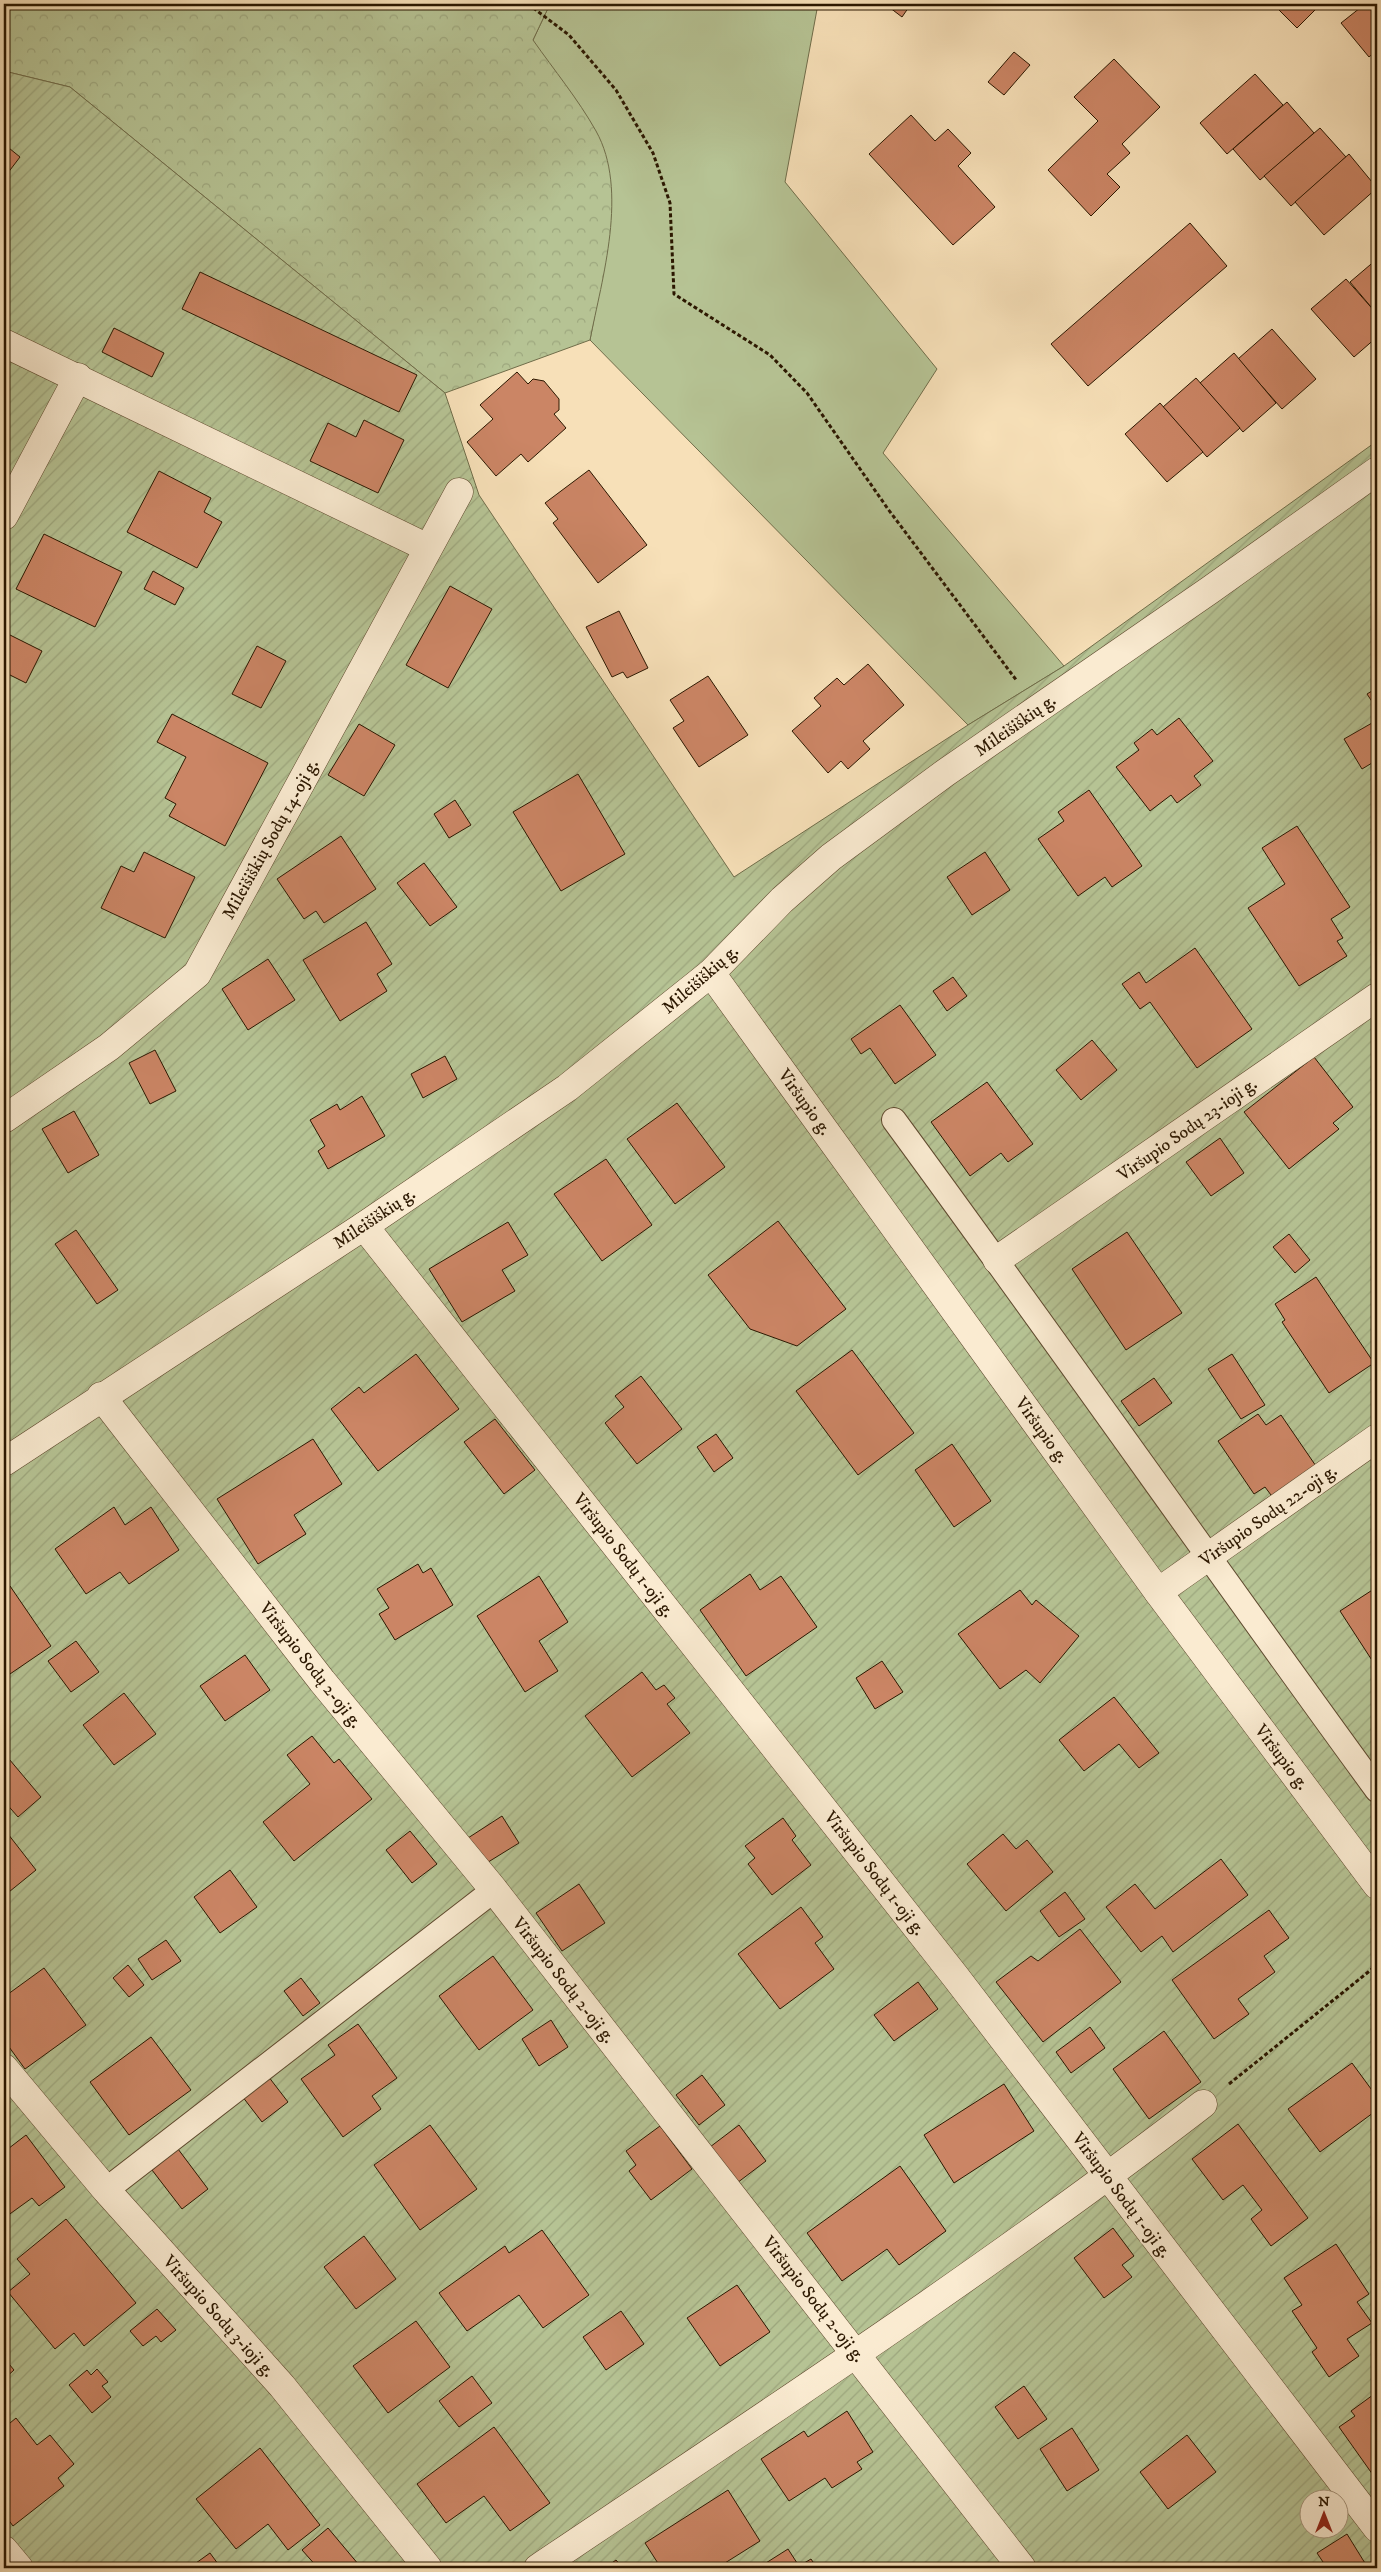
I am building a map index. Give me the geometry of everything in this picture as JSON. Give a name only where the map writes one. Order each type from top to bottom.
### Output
[{"type":"street","points":[[4,343],[78,377],[428,548]]},
{"type":"street","points":[[4,516],[78,377]]},
{"type":"street","name":"Mileišiškių g.","points":[[4,1462],[101,1396],[364,1226],[567,1088],[711,973],[782,900],[831,858],[945,773],[1210,590],[1377,471]]},
{"type":"street","name":"Mileišiškių Sodų 14-oji g.","points":[[4,1119],[109,1047],[197,974],[459,492]]},
{"type":"street","name":"Viršupio g.","points":[[711,973],[1158,1592],[1377,1884]]},
{"type":"street","name":"Viršupio Sodų 23-ioji g.","points":[[997,1260],[1377,997]]},
{"type":"street","name":"Viršupio Sodų 1-oji g.","points":[[364,1226],[955,1976],[1377,2528]]},
{"type":"street","name":"Viršupio Sodų 2-oji g.","points":[[101,1396],[322,1681],[494,1890],[660,2105],[856,2352],[1022,2568]]},
{"type":"street","name":"Viršupio Sodų 22-oji g.","points":[[1158,1592],[1377,1438]]},
{"type":"street","name":"Viršupio Sodų 3-ioji g.","points":[[4,2068],[106,2190],[282,2386],[428,2568]]},
{"type":"street","points":[[538,2568],[856,2352],[1108,2177],[1203,2104]]},
{"type":"street","points":[[4,2550],[19,2568]]},
{"type":"lane","points":[[894,1120],[997,1260],[1208,1557],[1377,1790]]},
{"type":"lane","points":[[106,2190],[494,1890]]},
{"type":"path","points":[[528,4],[570,35],[616,90],[653,152],[670,203],[674,294],[770,355],[807,393],[888,509],[1038,709]]},
{"type":"path","points":[[1203,2104],[1377,1965]]},
{"type":"green space","points":[[4,4],[550,4],[533,40],[574,96],[596,131],[606,154],[611,180],[610,234],[590,340],[445,393],[70,87],[4,71]]},
{"type":"green space","points":[[550,4],[818,4],[785,182],[937,369],[883,453],[1064,666],[968,725],[590,340],[607,250],[533,40]]},
{"type":"green space","points":[[4,71],[70,87],[445,393],[479,495],[734,877],[968,725],[1064,666],[1377,441],[1377,2568],[4,2568]]},
{"type":"building","points":[[885,4],[911,4],[902,17]]},
{"type":"building","points":[[1273,4],[1321,4],[1297,28]]},
{"type":"building","points":[[1365,4],[1377,4],[1377,50],[1369,57],[1341,23]]},
{"type":"building","points":[[1014,52],[1030,65],[1004,95],[988,82]]},
{"type":"building","points":[[1114,59],[1160,107],[1122,144],[1130,153],[1107,174],[1120,187],[1091,216],[1048,170],[1098,121],[1074,97]]},
{"type":"building","points":[[1255,74],[1283,105],[1227,154],[1200,123]]},
{"type":"building","points":[[1287,102],[1314,133],[1260,180],[1233,149]]},
{"type":"building","points":[[911,115],[935,141],[948,129],[971,153],[958,166],[995,207],[953,245],[869,154]]},
{"type":"building","points":[[1320,128],[1346,157],[1291,206],[1264,176]]},
{"type":"building","points":[[4,144],[20,157],[4,178]]},
{"type":"building","points":[[1349,154],[1377,188],[1324,235],[1295,202]]},
{"type":"building","points":[[1190,223],[1227,266],[1088,386],[1051,344]]},
{"type":"building","points":[[1377,259],[1377,314],[1350,282]]},
{"type":"building","points":[[200,272],[417,375],[399,412],[182,309]]},
{"type":"building","points":[[1346,279],[1377,314],[1377,337],[1354,357],[1311,309]]},
{"type":"building","points":[[114,328],[164,353],[152,377],[102,352]]},
{"type":"building","points":[[1272,329],[1316,379],[1282,409],[1238,359]]},
{"type":"building","points":[[1234,353],[1276,403],[1243,432],[1200,383]]},
{"type":"building","points":[[517,372],[528,384],[533,379],[544,381],[559,399],[559,410],[554,414],[566,428],[528,462],[521,454],[496,476],[467,442],[493,419],[480,405]]},
{"type":"building","points":[[1196,378],[1240,428],[1207,457],[1163,407]]},
{"type":"building","points":[[1160,403],[1203,452],[1167,482],[1125,434]]},
{"type":"building","points":[[364,420],[404,440],[378,493],[310,461],[328,423],[356,437]]},
{"type":"building","points":[[589,470],[647,545],[598,583],[553,523],[558,519],[545,503]]},
{"type":"building","points":[[159,471],[211,498],[204,512],[222,522],[197,568],[127,532]]},
{"type":"building","points":[[44,534],[122,572],[95,627],[16,589]]},
{"type":"building","points":[[153,571],[184,588],[175,605],[144,589]]},
{"type":"building","points":[[450,586],[492,609],[448,688],[406,665]]},
{"type":"building","points":[[619,611],[648,668],[627,678],[623,672],[612,677],[586,627]]},
{"type":"building","points":[[6,633],[42,651],[26,683],[4,672],[4,637]]},
{"type":"building","points":[[257,646],[286,661],[261,708],[232,694]]},
{"type":"building","points":[[868,664],[904,705],[863,741],[870,749],[848,769],[841,761],[828,773],[792,731],[821,706],[814,698],[837,678],[844,685]]},
{"type":"building","points":[[708,676],[748,735],[699,767],[673,728],[684,721],[670,700]]},
{"type":"building","points":[[1377,688],[1377,709],[1367,694]]},
{"type":"building","points":[[172,714],[268,763],[225,846],[169,816],[176,804],[165,798],[186,757],[157,742]]},
{"type":"building","points":[[1179,718],[1213,761],[1194,776],[1201,785],[1177,803],[1171,795],[1150,811],[1116,767],[1139,750],[1134,743],[1152,729],[1157,735]]},
{"type":"building","points":[[1372,723],[1377,733],[1377,760],[1362,769],[1344,739]]},
{"type":"building","points":[[359,724],[395,745],[364,796],[328,775]]},
{"type":"building","points":[[578,774],[625,854],[561,891],[513,812]]},
{"type":"building","points":[[1089,790],[1142,866],[1112,887],[1105,877],[1078,896],[1038,839],[1064,821],[1058,812]]},
{"type":"building","points":[[455,800],[471,825],[449,838],[434,814]]},
{"type":"building","points":[[1297,826],[1350,907],[1331,919],[1343,938],[1337,941],[1347,956],[1299,986],[1248,908],[1285,884],[1262,848]]},
{"type":"building","points":[[341,836],[376,889],[324,923],[316,911],[304,919],[277,879]]},
{"type":"building","points":[[144,852],[195,877],[165,938],[101,908],[121,866],[134,872]]},
{"type":"building","points":[[985,852],[1010,890],[972,915],[947,877]]},
{"type":"building","points":[[424,863],[457,907],[430,926],[397,883]]},
{"type":"building","points":[[366,922],[392,964],[377,974],[387,991],[340,1021],[303,960]]},
{"type":"building","points":[[1195,948],[1252,1029],[1197,1068],[1150,1002],[1140,1009],[1122,984],[1139,972],[1146,983]]},
{"type":"building","points":[[268,959],[295,1000],[248,1030],[222,989]]},
{"type":"building","points":[[953,977],[967,996],[947,1011],[933,991]]},
{"type":"building","points":[[900,1005],[936,1055],[895,1084],[870,1048],[861,1054],[851,1039]]},
{"type":"building","points":[[1092,1040],[1117,1070],[1081,1100],[1056,1070]]},
{"type":"building","points":[[155,1050],[176,1091],[150,1104],[129,1063]]},
{"type":"building","points":[[445,1056],[457,1079],[423,1098],[411,1074]]},
{"type":"building","points":[[1314,1057],[1353,1107],[1333,1123],[1339,1129],[1289,1169],[1244,1112]]},
{"type":"building","points":[[987,1082],[1033,1144],[1008,1162],[1001,1153],[970,1176],[931,1122]]},
{"type":"building","points":[[362,1096],[385,1136],[328,1169],[318,1151],[325,1146],[310,1120],[337,1104],[340,1110]]},
{"type":"building","points":[[677,1103],[725,1167],[675,1204],[627,1139]]},
{"type":"building","points":[[74,1111],[99,1155],[68,1173],[42,1129]]},
{"type":"building","points":[[1220,1138],[1244,1173],[1211,1196],[1186,1162]]},
{"type":"building","points":[[606,1159],[652,1225],[602,1261],[554,1194]]},
{"type":"building","points":[[778,1221],[846,1309],[797,1346],[750,1329],[708,1275]]},
{"type":"building","points":[[508,1222],[528,1255],[502,1270],[515,1291],[462,1322],[429,1269]]},
{"type":"building","points":[[76,1230],[118,1290],[97,1304],[55,1244]]},
{"type":"building","points":[[1127,1232],[1182,1313],[1126,1350],[1072,1269]]},
{"type":"building","points":[[1289,1234],[1310,1260],[1295,1273],[1273,1247]]},
{"type":"building","points":[[1316,1277],[1374,1363],[1329,1393],[1282,1322],[1285,1320],[1275,1304]]},
{"type":"building","points":[[852,1350],[914,1433],[858,1475],[796,1391]]},
{"type":"building","points":[[416,1354],[459,1409],[378,1471],[331,1409],[359,1387],[364,1393]]},
{"type":"building","points":[[1232,1354],[1265,1405],[1241,1419],[1208,1369]]},
{"type":"building","points":[[641,1376],[682,1429],[637,1464],[605,1423],[624,1407],[615,1396]]},
{"type":"building","points":[[1154,1378],[1172,1403],[1139,1426],[1121,1401]]},
{"type":"building","points":[[1258,1414],[1266,1425],[1281,1415],[1318,1469],[1274,1499],[1265,1487],[1254,1494],[1218,1441]]},
{"type":"building","points":[[495,1419],[535,1470],[504,1494],[464,1442]]},
{"type":"building","points":[[716,1434],[733,1458],[714,1472],[697,1447]]},
{"type":"building","points":[[313,1439],[342,1484],[294,1515],[306,1534],[258,1564],[217,1499]]},
{"type":"building","points":[[952,1444],[991,1501],[954,1527],[915,1470]]},
{"type":"building","points":[[114,1507],[125,1525],[151,1507],[179,1550],[129,1584],[120,1572],[86,1594],[55,1549]]},
{"type":"building","points":[[418,1564],[423,1573],[431,1568],[453,1605],[395,1640],[379,1614],[389,1608],[377,1589]]},
{"type":"building","points":[[750,1574],[760,1590],[781,1576],[817,1627],[746,1676],[700,1610]]},
{"type":"building","points":[[539,1576],[568,1622],[539,1641],[558,1671],[525,1692],[477,1616]]},
{"type":"building","points":[[10,1586],[51,1646],[10,1674],[4,1664],[4,1591]]},
{"type":"building","points":[[1377,1587],[1377,1668],[1340,1611]]},
{"type":"building","points":[[1020,1590],[1032,1605],[1036,1600],[1079,1636],[1040,1683],[1026,1670],[1000,1689],[958,1634]]},
{"type":"building","points":[[76,1641],[99,1672],[71,1692],[48,1661]]},
{"type":"building","points":[[245,1655],[270,1690],[225,1721],[200,1686]]},
{"type":"building","points":[[882,1661],[903,1692],[875,1709],[856,1678]]},
{"type":"building","points":[[642,1672],[656,1690],[664,1685],[675,1698],[667,1704],[690,1733],[632,1777],[585,1716]]},
{"type":"building","points":[[124,1693],[156,1734],[114,1765],[83,1725]]},
{"type":"building","points":[[1114,1697],[1159,1753],[1139,1768],[1119,1744],[1084,1771],[1059,1740]]},
{"type":"building","points":[[312,1736],[334,1763],[339,1759],[372,1799],[294,1861],[263,1822],[310,1784],[287,1755]]},
{"type":"building","points":[[4,1753],[41,1797],[18,1817],[4,1801]]},
{"type":"building","points":[[502,1816],[519,1843],[485,1864],[468,1838]]},
{"type":"building","points":[[783,1818],[796,1836],[792,1840],[811,1865],[772,1895],[748,1864],[755,1858],[745,1846]]},
{"type":"building","points":[[410,1831],[437,1864],[412,1883],[386,1850]]},
{"type":"building","points":[[8,1834],[36,1870],[4,1896],[4,1838]]},
{"type":"building","points":[[1003,1834],[1016,1849],[1027,1840],[1053,1872],[1006,1911],[967,1864]]},
{"type":"building","points":[[1221,1859],[1248,1895],[1173,1952],[1162,1936],[1141,1952],[1106,1907],[1135,1884],[1155,1909]]},
{"type":"building","points":[[230,1870],[257,1907],[220,1933],[194,1897]]},
{"type":"building","points":[[579,1884],[605,1923],[562,1951],[536,1913]]},
{"type":"building","points":[[1065,1892],[1085,1919],[1059,1937],[1040,1911]]},
{"type":"building","points":[[801,1907],[823,1937],[815,1943],[834,1969],[780,2009],[738,1954]]},
{"type":"building","points":[[1269,1910],[1289,1938],[1264,1956],[1275,1972],[1238,1999],[1249,2014],[1214,2039],[1172,1980]]},
{"type":"building","points":[[1080,1929],[1121,1982],[1043,2042],[996,1982],[1031,1956],[1038,1961]]},
{"type":"building","points":[[166,1940],[181,1961],[152,1980],[138,1959]]},
{"type":"building","points":[[493,1956],[533,2010],[479,2050],[439,1996]]},
{"type":"building","points":[[128,1965],[144,1985],[129,1997],[113,1978]]},
{"type":"building","points":[[44,1968],[86,2025],[25,2069],[4,2040],[4,1997]]},
{"type":"building","points":[[301,1978],[320,2003],[303,2016],[284,1991]]},
{"type":"building","points":[[918,1982],[938,2009],[894,2041],[874,2015]]},
{"type":"building","points":[[551,2020],[568,2047],[539,2066],[522,2039]]},
{"type":"building","points":[[358,2024],[397,2078],[372,2096],[381,2109],[343,2137],[301,2079],[335,2055],[328,2045]]},
{"type":"building","points":[[1090,2027],[1105,2048],[1071,2073],[1056,2052]]},
{"type":"building","points":[[1164,2031],[1201,2082],[1149,2119],[1113,2069]]},
{"type":"building","points":[[151,2037],[191,2090],[129,2135],[90,2082]]},
{"type":"building","points":[[1352,2063],[1377,2097],[1377,2110],[1320,2152],[1288,2109]]},
{"type":"building","points":[[702,2075],[725,2105],[699,2125],[676,2095]]},
{"type":"building","points":[[268,2076],[288,2102],[262,2122],[242,2096]]},
{"type":"building","points":[[1004,2084],[1034,2131],[954,2183],[924,2135]]},
{"type":"building","points":[[1238,2124],[1308,2218],[1271,2246],[1251,2219],[1262,2210],[1243,2185],[1223,2200],[1192,2159]]},
{"type":"building","points":[[430,2125],[477,2189],[420,2230],[374,2165]]},
{"type":"building","points":[[739,2125],[766,2161],[737,2183],[710,2147]]},
{"type":"building","points":[[660,2126],[692,2169],[651,2200],[629,2171],[636,2165],[626,2151]]},
{"type":"building","points":[[26,2135],[65,2187],[39,2206],[32,2198],[7,2216],[4,2212],[4,2152]]},
{"type":"building","points":[[178,2149],[208,2189],[182,2209],[152,2170]]},
{"type":"building","points":[[900,2166],[946,2231],[899,2265],[887,2249],[842,2281],[807,2233]]},
{"type":"building","points":[[66,2219],[136,2303],[84,2346],[74,2333],[55,2349],[8,2292],[30,2274],[17,2259]]},
{"type":"building","points":[[1113,2228],[1134,2256],[1122,2265],[1132,2277],[1104,2298],[1074,2258]]},
{"type":"building","points":[[542,2230],[589,2295],[543,2328],[519,2295],[467,2331],[439,2293],[505,2246],[509,2253]]},
{"type":"building","points":[[364,2236],[396,2279],[356,2309],[324,2267]]},
{"type":"building","points":[[1336,2244],[1369,2294],[1357,2302],[1372,2323],[1347,2339],[1359,2356],[1329,2377],[1312,2352],[1317,2348],[1292,2311],[1302,2305],[1284,2278]]},
{"type":"building","points":[[737,2285],[770,2332],[720,2366],[687,2318]]},
{"type":"building","points":[[157,2309],[176,2330],[161,2342],[156,2336],[143,2346],[130,2331]]},
{"type":"building","points":[[621,2311],[644,2344],[606,2370],[583,2337]]},
{"type":"building","points":[[416,2321],[450,2367],[388,2413],[353,2366]]},
{"type":"building","points":[[4,2358],[14,2370],[4,2379]]},
{"type":"building","points":[[97,2369],[108,2382],[102,2386],[111,2397],[92,2413],[69,2385],[87,2370],[91,2375]]},
{"type":"building","points":[[472,2376],[492,2403],[459,2427],[439,2401]]},
{"type":"building","points":[[1024,2386],[1047,2419],[1018,2439],[995,2407]]},
{"type":"building","points":[[1377,2392],[1377,2472],[1373,2475],[1339,2427],[1355,2416],[1351,2411]]},
{"type":"building","points":[[847,2411],[873,2452],[857,2462],[862,2469],[832,2488],[825,2478],[789,2501],[761,2459],[804,2431],[808,2437]]},
{"type":"building","points":[[16,2418],[37,2445],[50,2435],[74,2464],[58,2478],[64,2486],[13,2526],[4,2514],[4,2428]]},
{"type":"building","points":[[494,2427],[550,2503],[510,2531],[484,2496],[446,2523],[417,2484]]},
{"type":"building","points":[[1072,2428],[1099,2470],[1067,2491],[1040,2449]]},
{"type":"building","points":[[1187,2435],[1216,2472],[1168,2509],[1140,2472]]},
{"type":"building","points":[[260,2448],[320,2525],[288,2550],[268,2524],[236,2549],[196,2499]]},
{"type":"building","points":[[728,2490],[760,2541],[717,2568],[661,2568],[645,2543]]},
{"type":"building","points":[[328,2528],[359,2565],[355,2568],[318,2568],[302,2550]]},
{"type":"building","points":[[1348,2536],[1368,2568],[1327,2568],[1317,2553],[1338,2540],[1348,2540]]},
{"type":"building","points":[[788,2549],[799,2566],[811,2559],[817,2568],[758,2568]]},
{"type":"building","points":[[210,2553],[221,2568],[189,2568]]},
{"type":"building","points":[[616,2560],[623,2568],[605,2568]]}]
